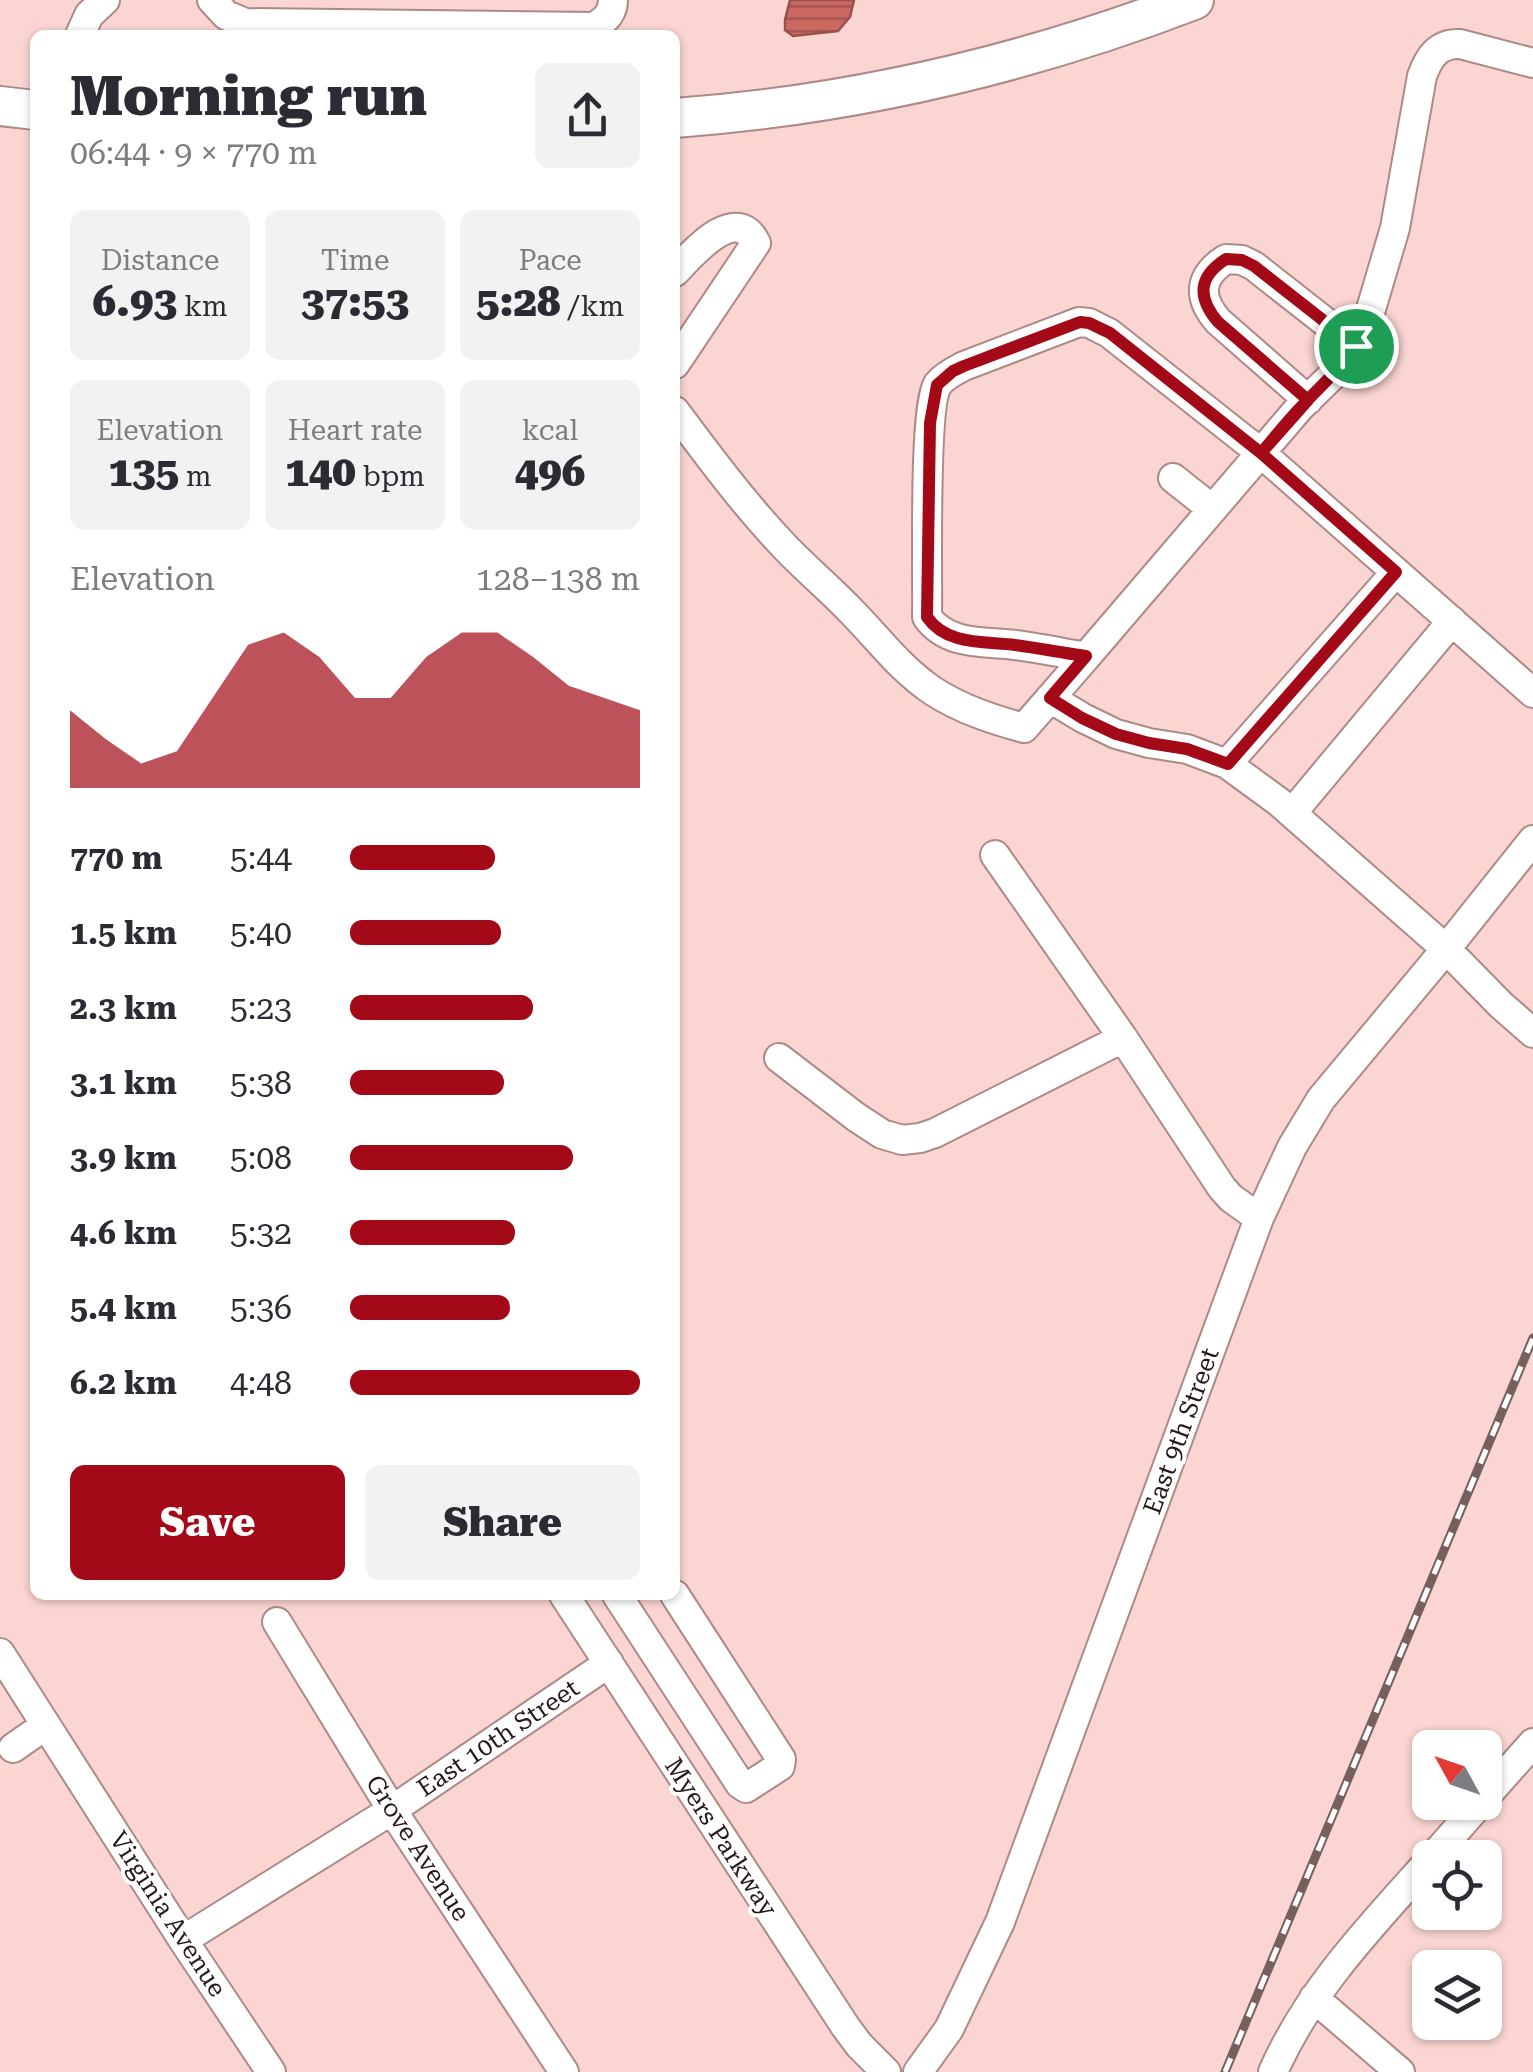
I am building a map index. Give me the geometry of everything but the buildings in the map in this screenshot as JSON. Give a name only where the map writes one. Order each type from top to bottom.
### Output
[{"type":"highway","points":[[680,118],[797,106],[984,69],[1194,0]]},
{"type":"highway","points":[[0,106],[30,109]]},
{"type":"street","points":[[82,30],[105,0]]},
{"type":"street","points":[[212,0],[226,15],[244,23],[594,27],[609,15],[613,0]]},
{"type":"street","points":[[680,418],[785,547],[911,675],[976,714],[1024,728],[1261,453],[1343,366],[1356,346],[1372,309],[1395,228],[1422,76],[1432,54],[1449,44],[1460,44],[1533,63]]},
{"type":"street","points":[[680,267],[721,231],[740,228],[752,234],[756,243],[680,357]]},
{"type":"street","points":[[1308,400],[1208,309],[1203,291],[1212,271],[1226,259],[1254,266],[1356,346]]},
{"type":"street","points":[[1086,656],[1012,644],[970,642],[943,632],[927,617],[930,423],[937,385],[964,366],[1080,322],[1110,333],[1261,453],[1530,686]]},
{"type":"street","points":[[1173,478],[1212,510]]},
{"type":"street","points":[[1228,764],[1396,572]]},
{"type":"street","points":[[1292,814],[1452,621]]},
{"type":"street","points":[[1050,698],[1116,734],[1187,749],[1228,764],[1252,780],[1446,949],[1533,1033]]},
{"type":"street","name":"East 9th Street","points":[[918,2072],[949,2028],[1000,1922],[1259,1218],[1292,1147],[1321,1099],[1533,840]]},
{"type":"street","points":[[995,856],[1222,1188],[1259,1218]]},
{"type":"street","points":[[779,1058],[874,1130],[891,1138],[911,1140],[935,1133],[1123,1038]]},
{"type":"street","name":"Myers Parkway","points":[[567,1600],[846,2026],[886,2072]]},
{"type":"street","points":[[620,1600],[746,1788],[780,1766],[781,1759],[678,1600]]},
{"type":"street","name":"Grove Avenue","points":[[277,1622],[392,1810],[564,2072]]},
{"type":"street","name":"Virginia Avenue","points":[[1,1655],[271,2072]]},
{"type":"street","name":"East 10th Street","points":[[183,1940],[392,1810],[609,1663]]},
{"type":"street","points":[[13,1748],[46,1725]]},
{"type":"street","points":[[1502,1778],[1533,1743]]},
{"type":"street","points":[[1448,1840],[1465,1820]]},
{"type":"street","points":[[1273,2072],[1314,1998],[1412,1881]]},
{"type":"street","points":[[1314,1998],[1400,2072]]},
{"type":"shaded area","points":[[790,0],[854,0],[850,17],[838,31],[793,36],[785,30]]},
{"type":"railway","points":[[1225,2072],[1533,1338]]},
{"type":"route","points":[[1356,346],[1254,266],[1226,259],[1212,271],[1203,291],[1208,309],[1308,400],[1261,453],[1110,333],[1089,323],[1080,322],[1051,332],[953,371],[937,385],[930,423],[927,617],[943,632],[970,642],[1012,644],[1086,656],[1050,698],[1059,706],[1116,734],[1187,749],[1228,764],[1396,572],[1261,453],[1300,407],[1308,400],[1343,366],[1356,346]]}]
